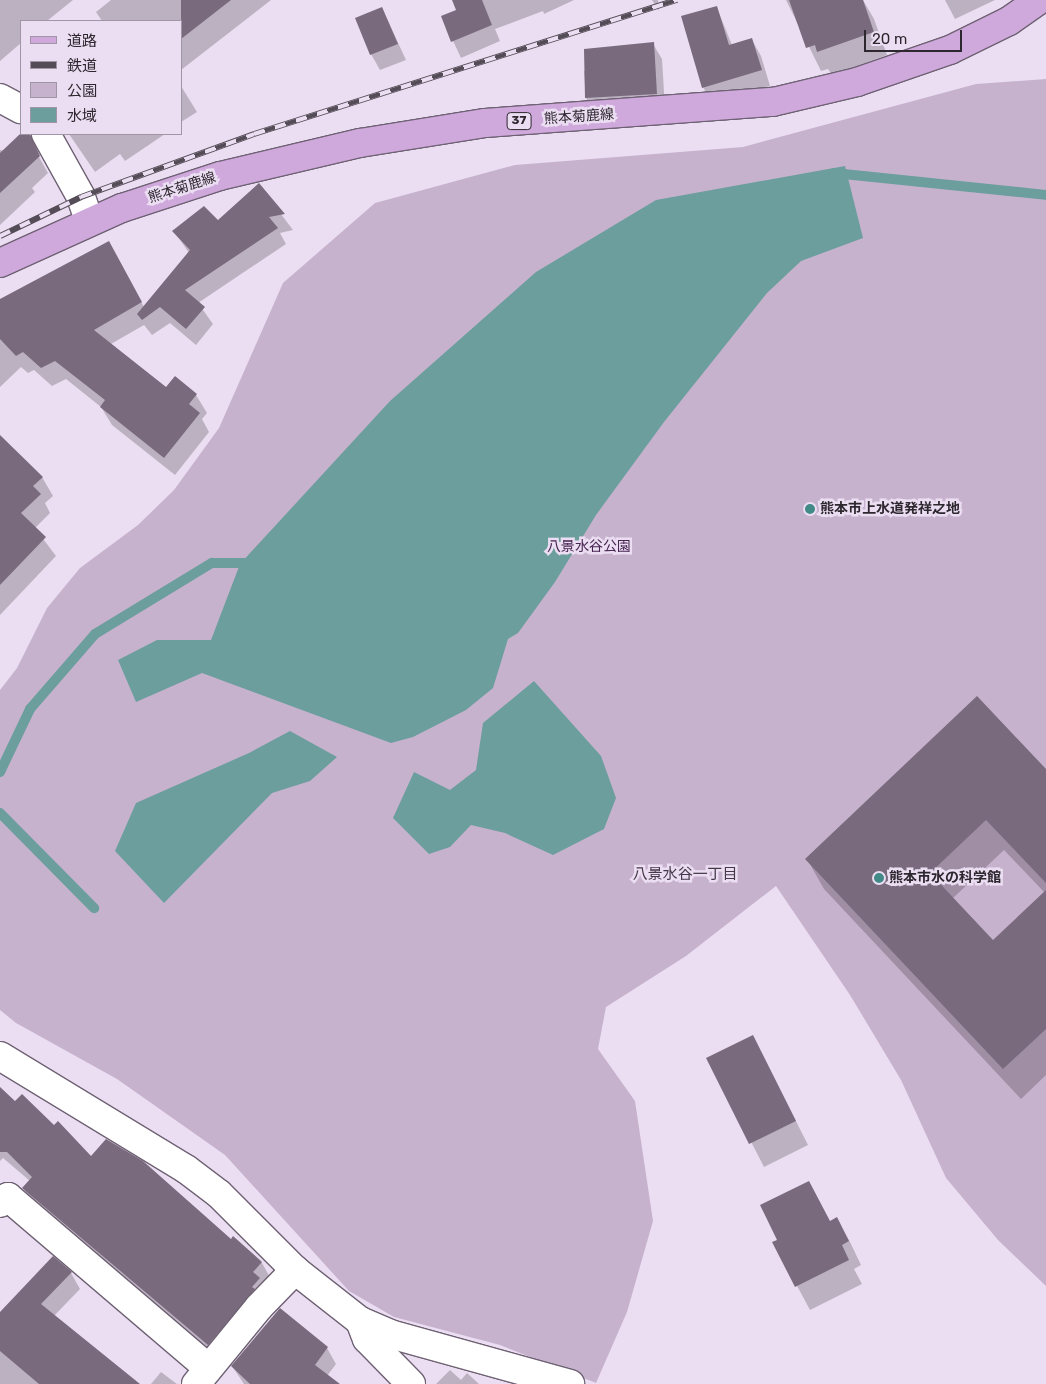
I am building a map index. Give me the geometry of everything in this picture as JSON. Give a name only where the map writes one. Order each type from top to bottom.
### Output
[{"type":"main road","name":"熊本菊鹿線","points":[[0,263],[89,220],[220,176],[360,143],[486,123],[773,102],[857,82],[950,50],[1009,21],[1039,0]]},
{"type":"street","points":[[0,98],[20,108]]},
{"type":"street","points":[[47,135],[81,197],[89,220]]},
{"type":"street","points":[[0,1056],[186,1169],[219,1194],[296,1270],[360,1321],[390,1334],[570,1384]]},
{"type":"street","points":[[0,1203],[8,1197],[202,1376],[259,1307],[296,1270]]},
{"type":"street","points":[[360,1321],[366,1339],[411,1384]]},
{"type":"green space","name":"八景水谷公園","points":[[1046,79],[1046,1286],[998,1240],[946,1178],[901,1080],[850,995],[776,886],[686,956],[606,1007],[598,1049],[635,1101],[653,1221],[627,1312],[596,1383],[500,1345],[394,1317],[349,1291],[225,1155],[117,1079],[16,1023],[0,1010],[0,690],[17,668],[47,608],[80,568],[138,525],[174,490],[219,428],[283,283],[375,203],[515,165],[743,147],[976,84]]},
{"type":"water","points":[[845,166],[863,238],[801,261],[767,293],[664,422],[596,515],[555,582],[518,633],[508,639],[493,688],[466,710],[413,737],[391,743],[202,673],[136,702],[118,660],[157,640],[211,640],[240,564],[390,401],[536,272],[656,200]]},
{"type":"water","points":[[534,681],[601,756],[616,798],[604,829],[553,855],[505,833],[471,825],[450,847],[429,854],[393,818],[414,772],[450,790],[476,770],[483,723]]},
{"type":"water","points":[[290,731],[337,757],[310,781],[272,793],[164,903],[115,851],[136,803],[249,753]]},
{"type":"building","points":[[181,0],[231,0],[182,38]]},
{"type":"building","points":[[452,0],[482,0],[492,25],[451,42],[441,16],[456,10]]},
{"type":"building","points":[[789,0],[863,0],[874,32],[817,52],[815,45],[806,48]]},
{"type":"building","points":[[717,6],[729,45],[752,38],[762,70],[702,88],[681,16]]},
{"type":"building","points":[[382,7],[398,44],[370,55],[355,18]]},
{"type":"building","points":[[654,42],[657,94],[585,98],[584,49]]},
{"type":"building","points":[[20,134],[30,135],[40,156],[0,193],[0,153]]},
{"type":"building","points":[[259,183],[285,214],[269,217],[278,228],[185,290],[205,307],[186,329],[160,307],[142,320],[137,314],[190,250],[172,231],[204,206],[218,220]]},
{"type":"building","points":[[109,241],[142,302],[94,330],[166,387],[175,376],[197,394],[189,404],[200,413],[164,458],[100,407],[105,400],[55,361],[41,368],[23,352],[16,356],[0,339],[0,299]]},
{"type":"building","points":[[0,435],[43,477],[33,486],[41,494],[21,513],[46,537],[0,585]]},
{"type":"building","name":"熊本市水の科学館","points":[[977,696],[1046,769],[1046,883],[986,820],[930,873],[993,940],[1046,890],[1046,1029],[1003,1069],[805,859]]},
{"type":"building","points":[[753,1035],[796,1121],[749,1144],[706,1058]]},
{"type":"building","points":[[0,1087],[15,1101],[22,1094],[54,1125],[58,1121],[91,1156],[106,1139],[143,1161],[231,1239],[233,1236],[262,1262],[253,1272],[260,1278],[252,1287],[255,1289],[208,1345],[22,1188],[32,1177],[7,1152],[0,1152]]},
{"type":"building","points":[[809,1181],[830,1221],[837,1217],[849,1241],[842,1245],[849,1260],[795,1287],[772,1242],[777,1240],[760,1205]]},
{"type":"building","points":[[53,1256],[72,1272],[41,1304],[140,1384],[39,1384],[0,1351],[0,1312]]},
{"type":"building","points":[[280,1308],[328,1347],[315,1365],[340,1384],[250,1384],[231,1366]]},
{"type":"waterway","points":[[834,173],[1046,195]]},
{"type":"waterway","points":[[0,772],[30,709],[95,634],[212,563],[252,563]]},
{"type":"waterway","points":[[0,813],[94,908]]},
{"type":"railway","points":[[0,236],[81,197],[254,134],[677,0]]},
{"type":"place","name":"熊本市上水道発祥之地","points":[[810,509]]},
{"type":"place","name":"熊本市水の科学館","points":[[879,878]]},
{"type":"district","name":"八景水谷一丁目","points":[[685,875]]}]
